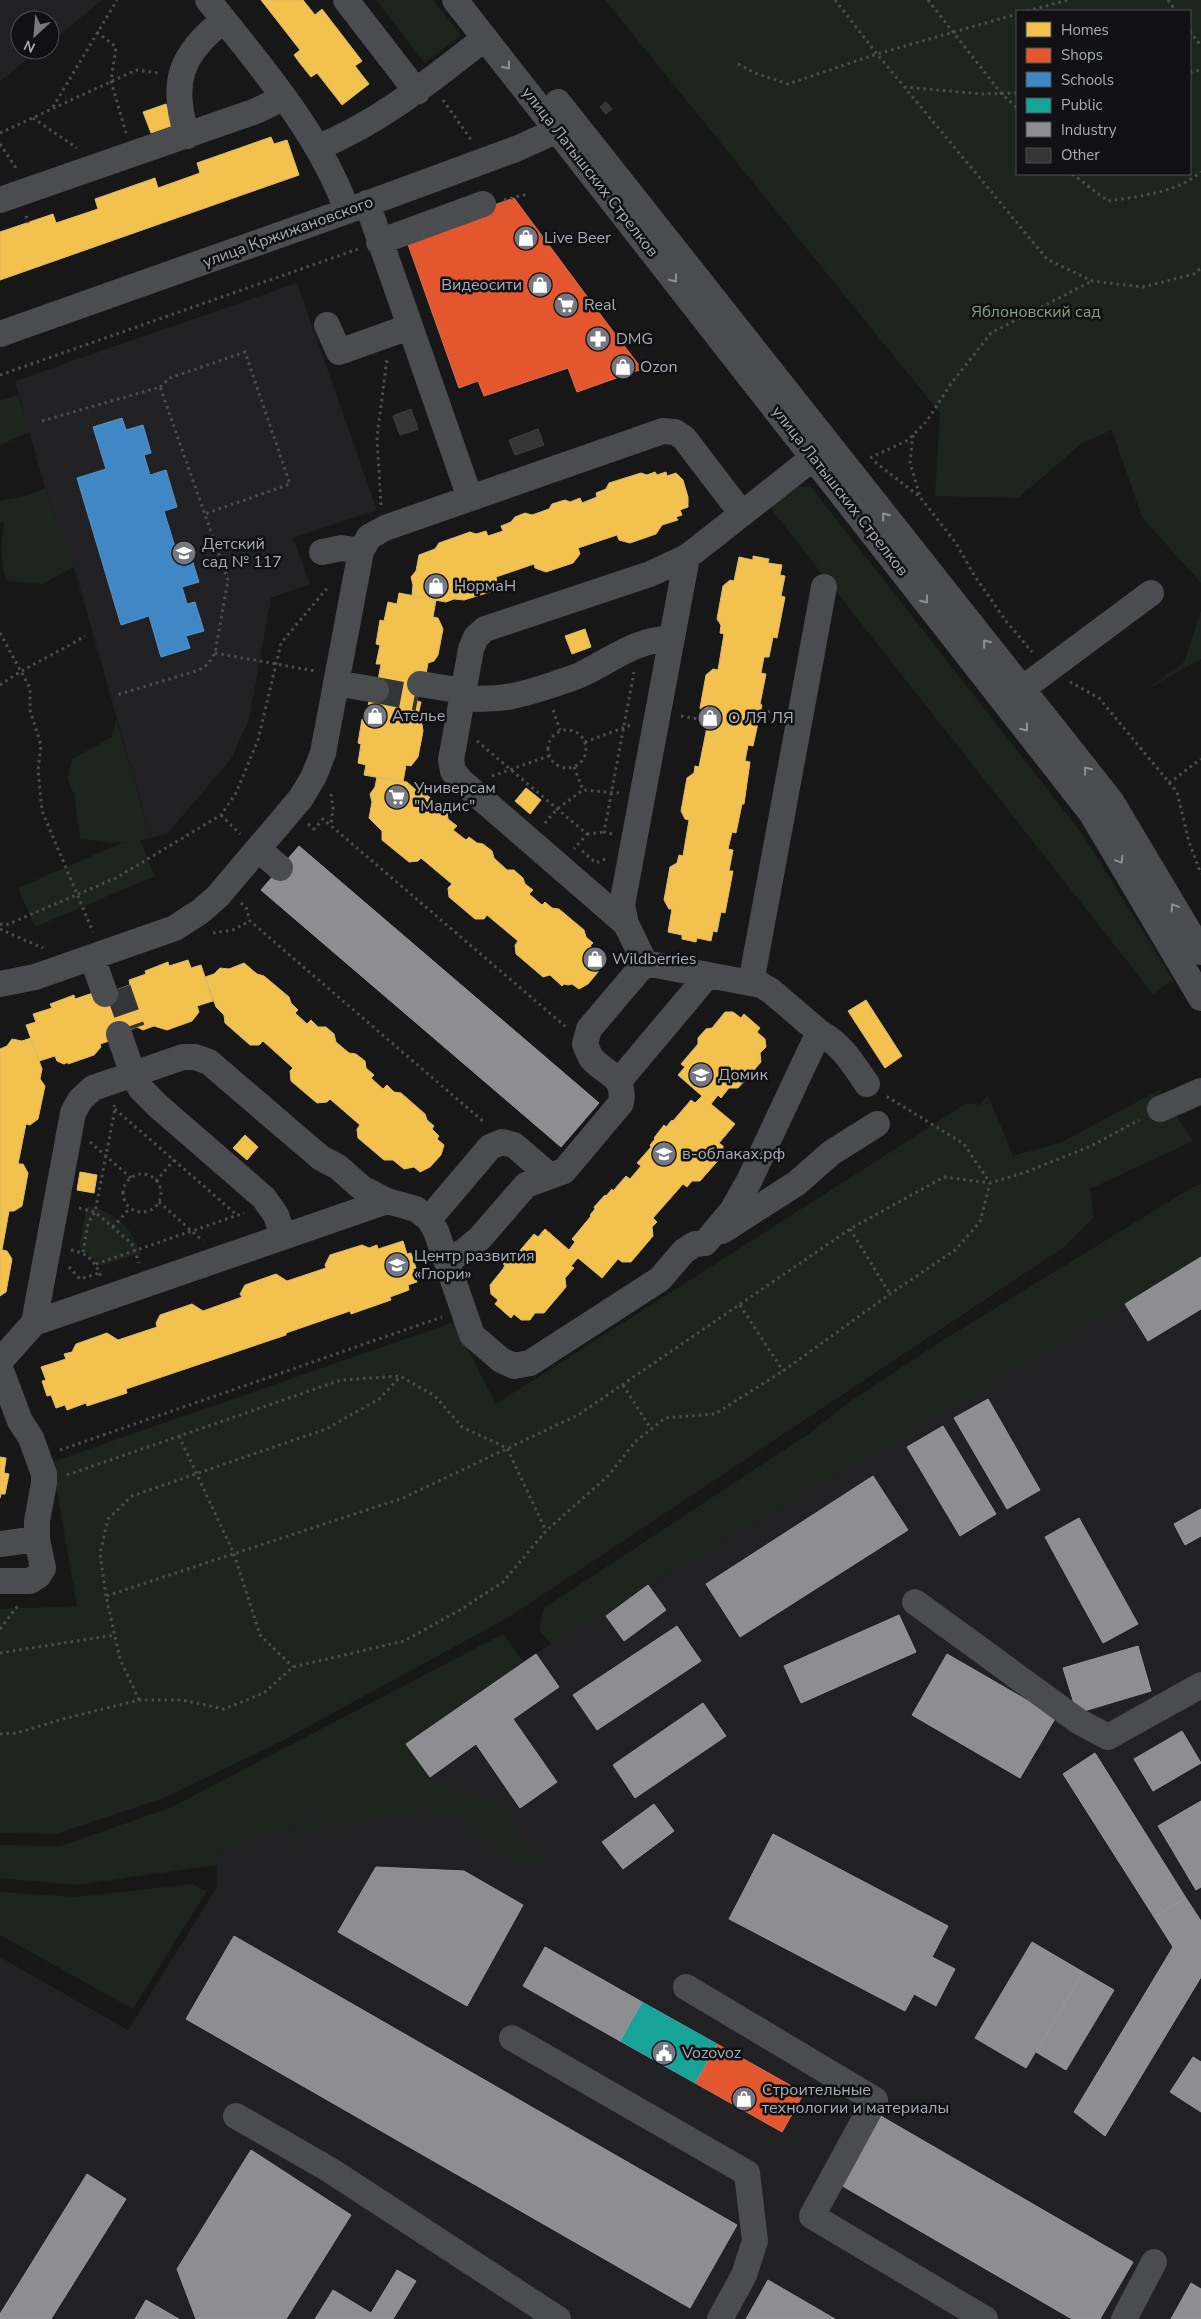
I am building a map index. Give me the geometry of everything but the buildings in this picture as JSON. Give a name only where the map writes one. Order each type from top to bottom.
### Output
[{"type":"street","points":[[346,0],[423,87]]},
{"type":"street","name":"улица Латышских Стрелков","points":[[455,0],[485,38],[565,124]]},
{"type":"street","name":"улица Латышских Стрелков","points":[[478,0],[565,124],[822,451],[1092,814],[1201,998]]},
{"type":"street","points":[[187,136],[178,100],[181,76],[189,54],[204,35],[216,10],[319,147],[339,188],[357,207],[379,242],[400,330],[470,498]]},
{"type":"street","points":[[319,147],[372,122],[423,87],[485,38]]},
{"type":"street","points":[[0,200],[187,136],[256,111],[283,98]]},
{"type":"street","name":"улица Кржижановского","points":[[0,334],[516,149],[565,124]]},
{"type":"street","points":[[379,242],[483,204]]},
{"type":"street","points":[[327,325],[339,352],[400,330]]},
{"type":"street","points":[[0,984],[35,976],[97,948],[175,928],[201,911],[218,896],[252,845],[301,798],[314,776],[323,753],[333,675],[360,551],[369,536],[385,528],[663,431],[675,432],[684,438],[742,514]]},
{"type":"street","points":[[626,924],[466,785],[454,771],[451,760],[471,649],[476,637],[485,629],[650,574],[687,557],[822,451]]},
{"type":"street","name":"улица Латышских Стрелков","points":[[822,451],[1022,688],[1111,800],[1201,952]]},
{"type":"street","points":[[322,552],[342,548],[360,551]]},
{"type":"street","points":[[645,963],[626,924],[622,905],[642,797],[667,716],[672,638],[687,557]]},
{"type":"street","points":[[751,983],[824,586]]},
{"type":"street","points":[[1022,688],[1150,593]]},
{"type":"street","points":[[419,691],[461,705],[487,700],[514,698],[583,674],[629,647],[652,639],[672,638]]},
{"type":"street","points":[[333,675],[378,684]]},
{"type":"street","points":[[252,845],[280,868]]},
{"type":"street","points":[[97,948],[112,992]]},
{"type":"street","points":[[446,1260],[463,1252],[480,1238],[526,1185],[564,1171],[621,1103],[623,1091],[619,1081],[592,1058],[585,1044],[589,1029],[645,963]]},
{"type":"street","points":[[645,963],[761,985],[771,991],[819,1032],[835,1041],[844,1050],[867,1084]]},
{"type":"street","points":[[619,1081],[708,975]]},
{"type":"street","points":[[125,1032],[139,1072],[141,1089],[260,1195],[276,1215],[284,1237]]},
{"type":"street","points":[[705,1242],[732,1212],[749,1181],[819,1032]]},
{"type":"street","points":[[0,1361],[34,1323],[60,1248],[56,1204],[72,1114],[80,1100],[93,1088],[184,1057],[196,1057],[209,1062],[320,1158],[338,1167],[362,1188],[387,1201],[416,1209],[429,1219],[436,1231],[472,1335],[501,1360],[514,1366],[530,1363],[660,1279],[684,1251],[695,1244],[705,1242],[797,1183],[831,1153],[877,1124]]},
{"type":"street","points":[[1160,1109],[1201,1092]]},
{"type":"street","points":[[429,1219],[490,1147],[502,1142],[514,1145],[550,1176]]},
{"type":"street","points":[[749,1181],[776,1196]]},
{"type":"street","points":[[34,1323],[387,1201]]},
{"type":"street","points":[[0,1368],[10,1419],[31,1438],[44,1474],[37,1521],[37,1539],[42,1568],[38,1576],[30,1580],[0,1580]]},
{"type":"street","points":[[0,1544],[37,1539]]},
{"type":"street","points":[[915,1602],[1078,1721],[1108,1737],[1201,1685]]},
{"type":"street","points":[[686,1987],[875,2100],[812,2216],[985,2319]]},
{"type":"street","points":[[512,2038],[747,2173],[755,2240],[744,2275],[720,2319]]},
{"type":"street","points":[[236,2116],[330,2170],[558,2319]]},
{"type":"street","points":[[1124,2319],[1154,2262]]},
{"type":"path","points":[[53,108],[117,0]]},
{"type":"path","points":[[835,0],[904,87],[1047,259],[1092,281],[1143,288],[1194,274],[1201,268]]},
{"type":"path","points":[[928,0],[1001,93],[1016,107]]},
{"type":"path","points":[[1031,10],[1068,0]]},
{"type":"path","points":[[738,64],[755,73],[788,84],[877,54],[1016,14]]},
{"type":"path","points":[[1191,31],[1201,46]]},
{"type":"path","points":[[97,32],[116,46],[111,81],[132,155]]},
{"type":"path","points":[[0,133],[136,70],[181,76]]},
{"type":"path","points":[[423,87],[473,142]]},
{"type":"path","points":[[904,87],[1016,93]]},
{"type":"path","points":[[32,117],[101,166]]},
{"type":"path","points":[[0,144],[30,190]]},
{"type":"path","points":[[1073,175],[1108,201],[1151,195],[1189,182],[1201,172]]},
{"type":"path","points":[[0,375],[379,242]]},
{"type":"path","points":[[822,451],[869,459],[908,440],[927,421],[950,385],[991,332],[1092,281]]},
{"type":"path","points":[[385,528],[379,490],[377,437],[400,330]]},
{"type":"path","points":[[42,421],[160,387],[170,378],[245,352],[290,484],[204,514]]},
{"type":"path","points":[[117,695],[199,670],[208,664],[215,653],[228,580],[160,387]]},
{"type":"path","points":[[913,435],[910,462],[920,497]]},
{"type":"path","points":[[0,924],[6,925],[116,878],[221,815],[236,793],[258,740],[281,643],[331,584]]},
{"type":"path","points":[[0,633],[30,688],[30,710],[41,745],[38,770],[42,811],[77,894],[97,948]]},
{"type":"path","points":[[0,685],[21,670],[44,660],[85,636]]},
{"type":"path","points":[[604,832],[639,644]]},
{"type":"path","points":[[215,653],[333,675]]},
{"type":"path","points":[[1047,670],[1099,698],[1177,792],[1189,842],[1201,874]]},
{"type":"path","points":[[461,705],[510,769],[587,834]]},
{"type":"path","points":[[761,710],[769,712]]},
{"type":"path","points":[[585,742],[623,728],[667,716],[704,720]]},
{"type":"path","points":[[560,730],[575,732],[585,742],[586,752],[582,761],[574,767],[564,768],[554,764],[548,756],[548,745],[552,736],[560,730]]},
{"type":"path","points":[[466,785],[548,756]]},
{"type":"path","points":[[1169,783],[1201,759]]},
{"type":"path","points":[[574,767],[583,790]]},
{"type":"path","points":[[328,786],[333,808],[331,826]]},
{"type":"path","points":[[530,841],[557,809],[583,790],[642,797]]},
{"type":"path","points":[[221,815],[252,845]]},
{"type":"path","points":[[307,823],[314,829],[323,819],[585,1044]]},
{"type":"path","points":[[559,866],[587,834],[604,832],[615,835],[614,842]]},
{"type":"path","points":[[576,847],[596,863],[611,855]]},
{"type":"path","points":[[235,898],[246,907],[250,921],[490,1127]]},
{"type":"path","points":[[213,933],[233,930],[250,921]]},
{"type":"path","points":[[0,929],[48,949]]},
{"type":"path","points":[[83,1252],[88,1223],[95,1212],[115,1109],[107,1083]]},
{"type":"path","points":[[0,1734],[17,1733],[63,1719],[139,1700],[182,1700],[224,1708],[264,1693],[293,1667],[404,1641],[460,1610],[504,1582],[546,1531],[608,1476],[635,1442],[665,1418],[715,1414],[783,1371],[955,1250],[980,1222],[990,1183],[964,1144],[867,1084]]},
{"type":"path","points":[[115,1109],[238,1215]]},
{"type":"path","points":[[106,1596],[403,1498],[578,1415],[850,1229],[944,1177],[990,1183],[1026,1172],[1091,1146],[1160,1109]]},
{"type":"path","points":[[70,1125],[131,1178]]},
{"type":"path","points":[[156,1181],[174,1160]]},
{"type":"path","points":[[140,1174],[149,1175],[156,1181],[160,1187],[159,1202],[154,1209],[138,1212],[130,1208],[125,1201],[123,1193],[131,1178],[140,1174]]},
{"type":"path","points":[[96,1264],[245,1213],[260,1195]]},
{"type":"path","points":[[159,1202],[223,1258]]},
{"type":"path","points":[[56,1204],[95,1212],[113,1227],[132,1244],[146,1284]]},
{"type":"path","points":[[113,1227],[130,1208]]},
{"type":"path","points":[[850,1229],[890,1294]]},
{"type":"path","points":[[60,1248],[83,1252],[96,1264],[108,1297]]},
{"type":"path","points":[[60,1248],[69,1269],[80,1279],[99,1273]]},
{"type":"path","points":[[740,1305],[783,1371]]},
{"type":"path","points":[[38,1457],[463,1310]]},
{"type":"path","points":[[44,1483],[341,1380],[400,1376],[435,1396],[462,1427],[507,1448],[546,1531]]},
{"type":"path","points":[[139,1700],[120,1659],[106,1596],[100,1554],[108,1519],[132,1496],[326,1428],[379,1399],[400,1376]]},
{"type":"path","points":[[623,1385],[651,1429]]},
{"type":"path","points":[[179,1436],[234,1554],[260,1636],[293,1667]]},
{"type":"path","points":[[0,1653],[115,1635]]},
{"type":"shaded area","points":[[0,0],[103,0],[60,34],[60,10],[10,10],[10,60],[26,60],[0,81]]},
{"type":"shaded area","name":"Детский сад № 117","points":[[297,283],[377,510],[293,538],[310,584],[271,598],[249,719],[231,759],[167,834],[151,838],[74,567],[45,488],[15,381]]},
{"type":"shaded area","points":[[1201,1257],[1201,2319],[0,2319],[0,1957],[128,2030],[217,1887],[216,1853],[299,1823],[406,1744],[535,1654]]},
{"type":"green space","points":[[376,0],[433,0],[461,35],[425,63]]},
{"type":"green space","name":"Яблоновский сад","points":[[605,0],[1201,0],[1201,583],[1142,517],[1112,430],[1082,443],[1018,498],[935,496],[940,413]]},
{"type":"green space","points":[[18,395],[30,432],[0,445],[0,401]]},
{"type":"green space","points":[[796,486],[811,487],[1083,835],[1173,980],[1153,994],[768,505]]},
{"type":"green space","points":[[45,488],[74,567],[42,584],[6,581],[2,552],[4,522],[0,523],[0,501],[29,495]]},
{"type":"green space","points":[[1201,610],[1201,659],[1147,689],[1184,662]]},
{"type":"green space","points":[[116,718],[151,838],[140,840],[155,876],[35,927],[18,888],[124,842],[112,843],[80,838],[74,794],[68,779],[72,759],[112,737]]},
{"type":"green space","points":[[1159,1090],[1193,1141],[1090,1189],[1094,1217],[1064,1247],[509,1617],[280,1742],[166,1797],[55,1834],[0,1833],[0,1609],[77,1606],[54,1474],[49,1463],[454,1322],[496,1404],[967,1103],[979,1105],[988,1095],[1013,1156],[1062,1142]]},
{"type":"green space","points":[[1201,1184],[1201,1258],[848,1469],[648,1585],[552,1645],[539,1630],[544,1608],[807,1435],[851,1401],[940,1342],[1191,1188]]},
{"type":"green space","points":[[87,1206],[106,1212],[121,1222],[132,1235],[140,1253],[101,1266],[79,1246]]},
{"type":"green space","points":[[503,1634],[524,1662],[407,1744],[429,1777],[445,1787],[502,1803],[515,1823],[517,1841],[545,1858],[540,1867],[510,1859],[458,1817],[419,1811],[319,1829],[291,1843],[274,1840],[306,1827],[396,1752],[299,1823],[216,1853],[217,1865],[76,1885],[0,1878],[0,1845],[60,1846],[170,1808]]},
{"type":"green space","points":[[192,1884],[207,1891],[133,2009],[0,1935],[0,1892],[77,1897]]},
{"type":"tunnel","points":[[376,690],[418,698]]},
{"type":"tunnel","points":[[118,989],[132,1029]]},
{"type":"place","name":"Live Beer","points":[[526,238]]},
{"type":"place","name":"Видеосити","points":[[540,285]]},
{"type":"place","name":"Real","points":[[566,305]]},
{"type":"place","name":"DMG","points":[[598,339]]},
{"type":"place","name":"Ozon","points":[[623,367]]},
{"type":"place","name":"Детский сад № 117","points":[[184,553]]},
{"type":"place","name":"НормаН","points":[[436,586]]},
{"type":"place","name":"Ателье","points":[[375,716]]},
{"type":"place","name":"О ЛЯ ЛЯ","points":[[710,718]]},
{"type":"place","name":"Универсам \"Мадис\"","points":[[397,797]]},
{"type":"place","name":"Wildberries","points":[[595,959]]},
{"type":"place","name":"Домик","points":[[701,1075]]},
{"type":"place","name":"в-облаках.рф","points":[[664,1154]]},
{"type":"place","name":"Центр развития «Глори»","points":[[397,1265]]},
{"type":"place","name":"Vozovoz","points":[[664,2053]]},
{"type":"place","name":"Строительные технологии и материалы","points":[[744,2099]]}]
